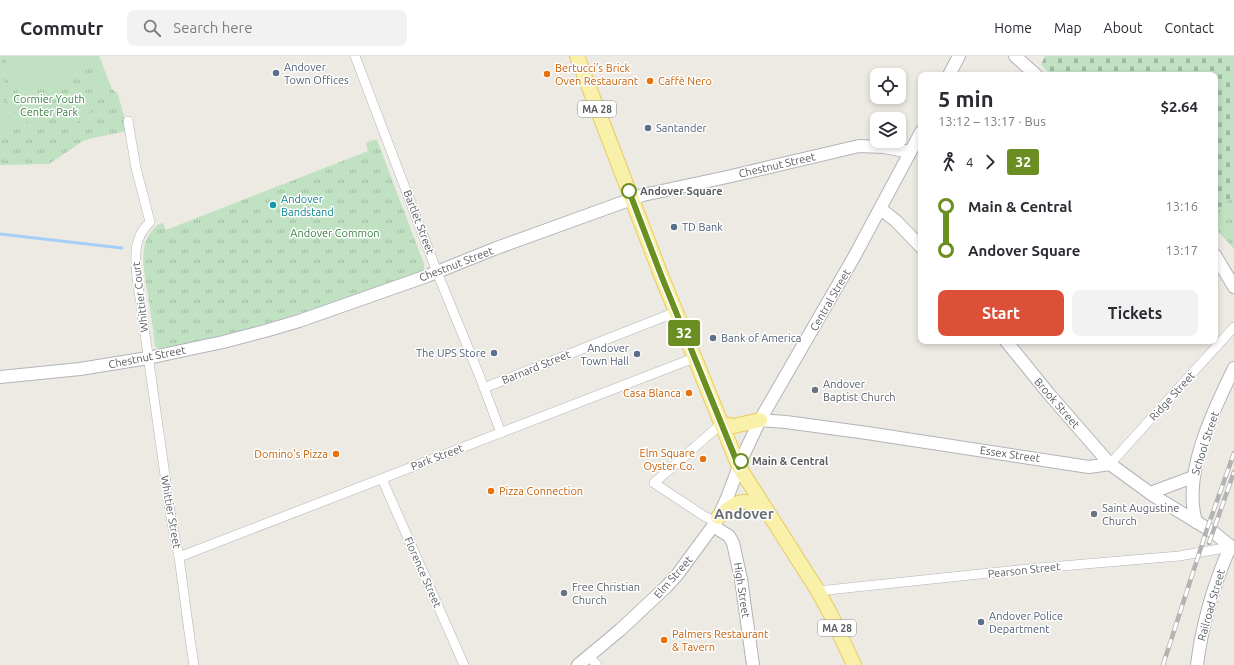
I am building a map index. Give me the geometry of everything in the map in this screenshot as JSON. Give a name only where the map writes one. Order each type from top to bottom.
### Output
[{"type":"main road","name":"MA 28","points":[[577,56],[661,275],[739,467],[818,591],[854,665]]},
{"type":"main road","points":[[951,72],[959,56]]},
{"type":"main road","points":[[1015,56],[1033,72]]},
{"type":"main road","name":"Central Street","points":[[739,467],[760,420],[854,258],[918,137]]},
{"type":"main road","name":"Chestnut Street","points":[[0,377],[80,369],[148,358],[223,342],[299,321],[437,272],[486,252],[632,198],[660,191],[859,146],[884,147],[910,152]]},
{"type":"main road","points":[[881,209],[896,221],[918,243]]},
{"type":"main road","points":[[1218,260],[1234,287]]},
{"type":"main road","name":"Brook Street","points":[[1008,344],[1041,385],[1110,464]]},
{"type":"main road","name":"School Street","points":[[1196,522],[1193,510],[1193,477],[1196,464],[1212,417],[1234,368]]},
{"type":"main road","points":[[721,424],[734,426],[760,420]]},
{"type":"main road","name":"Essex Street","points":[[760,420],[866,433],[1088,466],[1110,464]]},
{"type":"main road","points":[[1110,464],[1150,492],[1213,532],[1232,548]]},
{"type":"main road","name":"Elm Street","points":[[578,665],[593,661],[620,630],[666,587],[676,575],[716,522],[739,467]]},
{"type":"main road","points":[[1150,492],[1193,477]]},
{"type":"main road","points":[[716,522],[734,505],[740,502],[750,502],[766,510]]},
{"type":"main road","name":"High Street","points":[[716,522],[729,536],[733,543],[741,579],[753,665]]},
{"type":"main road","name":"Railroad Street","points":[[1196,665],[1204,626],[1216,583],[1232,548]]},
{"type":"street","name":"Bartlet Street","points":[[355,56],[437,272],[501,433]]},
{"type":"street","name":"Whittier Court","points":[[128,121],[136,168],[150,222],[143,228],[138,240],[135,257],[148,358]]},
{"type":"street","name":"Barnard Street","points":[[484,388],[676,312]]},
{"type":"street","name":"Ridge Street","points":[[1110,464],[1234,327]]},
{"type":"street","name":"Whittier Street","points":[[148,358],[194,665]]},
{"type":"street","name":"Park Street","points":[[179,557],[694,358]]},
{"type":"street","points":[[716,522],[704,516],[654,483],[721,424]]},
{"type":"street","name":"Florence Street","points":[[382,479],[464,665]]},
{"type":"street","name":"Pearson Street","points":[[818,591],[1038,568],[1179,556],[1232,548]]},
{"type":"green space","name":"Cormier Youth Center Park","points":[[0,56],[99,56],[112,89],[118,94],[128,131],[83,141],[49,164],[0,165]]},
{"type":"green space","points":[[4,56],[79,56],[85,72],[20,97]]},
{"type":"green space","points":[[91,56],[99,56],[108,81],[107,84],[101,86],[93,108],[84,118],[73,125],[62,129],[39,127],[29,123],[19,116],[11,107],[1,88],[0,70],[14,104],[22,113],[32,120],[42,124],[54,125],[64,123],[84,112],[91,103],[95,92],[97,78]]},
{"type":"green space","points":[[1045,56],[1234,56],[1234,195],[1218,209],[1218,72],[1049,72],[1041,65]]},
{"type":"green space","points":[[0,94],[12,123],[0,128]]},
{"type":"green space","points":[[65,98],[74,101],[79,108],[51,118],[52,107],[55,102]]},
{"type":"green space","name":"Andover Common","points":[[373,140],[377,140],[424,264],[424,270],[327,305],[261,325],[159,350],[155,346],[143,259],[146,241],[150,233],[159,224],[163,223],[166,230],[368,151],[366,144]]},
{"type":"green space","points":[[1234,195],[1234,249],[1218,231],[1218,209]]},
{"type":"waterway","points":[[0,234],[122,248]]},
{"type":"railway","points":[[1163,665],[1207,529],[1234,453]]},
{"type":"railway","points":[[1209,543],[1234,472]]},
{"type":"bus line","name":"32","points":[[629,191],[694,358],[739,467],[741,461]]},
{"type":"place","name":"Andover Town Offices","points":[[276,73]]},
{"type":"place","name":"Bertucci's Brick Oven Restaurant","points":[[547,74]]},
{"type":"place","name":"Caffè Nero","points":[[650,81]]},
{"type":"place","name":"Santander","points":[[648,128]]},
{"type":"place","name":"Andover Square","points":[[629,191]]},
{"type":"place","name":"Andover Bandstand","points":[[273,205]]},
{"type":"place","name":"TD Bank","points":[[674,227]]},
{"type":"place","name":"Bank of America","points":[[713,338]]},
{"type":"place","name":"The UPS Store","points":[[494,353]]},
{"type":"place","name":"Andover Town Hall","points":[[637,354]]},
{"type":"place","name":"Andover Baptist Church","points":[[815,390]]},
{"type":"place","name":"Casa Blanca","points":[[689,393]]},
{"type":"place","name":"Domino's Pizza","points":[[336,454]]},
{"type":"place","name":"Elm Square Oyster Co.","points":[[703,459]]},
{"type":"place","name":"Main & Central","points":[[741,461]]},
{"type":"place","name":"Pizza Connection","points":[[491,491]]},
{"type":"place","name":"Saint Augustine Church","points":[[1094,514]]},
{"type":"place","name":"Free Christian Church","points":[[564,593]]},
{"type":"place","name":"Andover Police Department","points":[[981,622]]},
{"type":"place","name":"Palmers Restaurant & Tavern","points":[[664,640]]},
{"type":"district","name":"Andover","points":[[744,513]]}]
